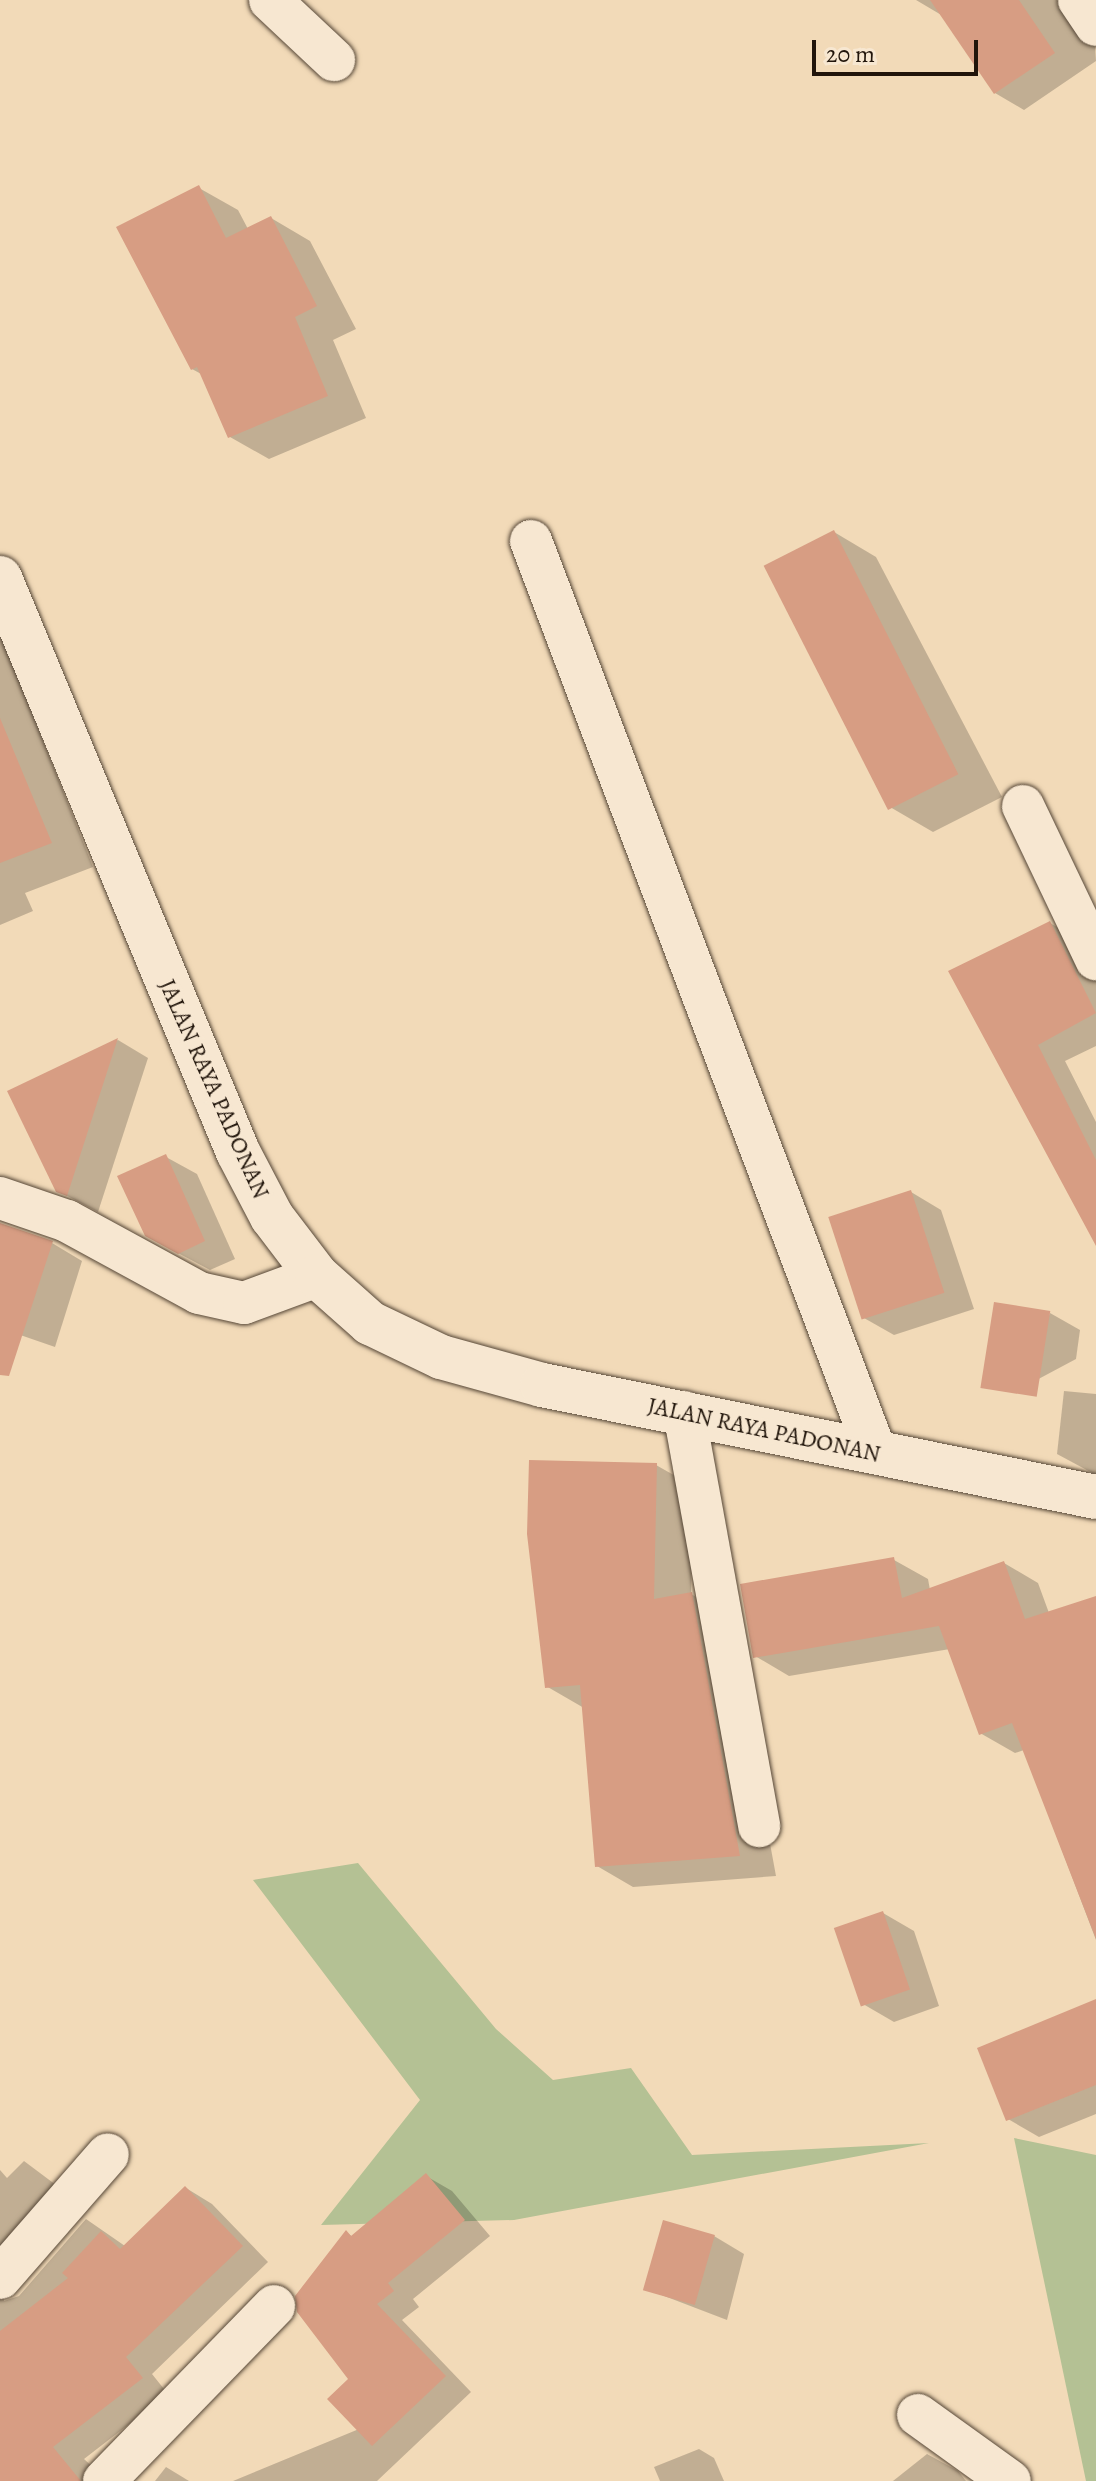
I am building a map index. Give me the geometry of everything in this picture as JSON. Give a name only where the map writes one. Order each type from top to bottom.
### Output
[{"type":"main road","name":"JALAN RAYA PADONAN","points":[[0,578],[238,1152],[272,1217],[317,1276],[370,1323],[441,1357],[684,1412],[1096,1497]]},
{"type":"street","points":[[270,0],[334,60]]},
{"type":"street","points":[[1079,0],[1096,25]]},
{"type":"street","points":[[531,541],[876,1453]]},
{"type":"street","points":[[1023,806],[1096,959]]},
{"type":"street","points":[[0,1198],[67,1221],[199,1293],[244,1303],[317,1276]]},
{"type":"street","points":[[684,1412],[759,1826]]},
{"type":"street","points":[[0,2278],[108,2154]]},
{"type":"street","points":[[104,2481],[274,2306]]},
{"type":"street","points":[[918,2415],[1010,2481]]},
{"type":"green space","points":[[358,1863],[496,2029],[553,2080],[631,2068],[692,2155],[929,2143],[514,2220],[321,2225],[420,2100],[253,1880]]},
{"type":"green space","points":[[1014,2138],[1096,2155],[1096,2481],[1086,2481]]},
{"type":"building","points":[[930,0],[1019,0],[1055,53],[994,94]]},
{"type":"building","points":[[199,185],[226,238],[271,216],[317,306],[295,317],[328,396],[228,438],[197,367],[191,370],[116,227]]},
{"type":"building","points":[[834,530],[958,774],[888,810],[764,566]]},
{"type":"building","points":[[0,718],[52,843],[0,863]]},
{"type":"building","points":[[1050,921],[1096,1013],[1038,1045],[1096,1160],[1096,1246],[948,971]]},
{"type":"building","points":[[118,1038],[67,1196],[56,1192],[7,1091]]},
{"type":"building","points":[[166,1154],[205,1241],[178,1254],[145,1236],[117,1176]]},
{"type":"building","points":[[911,1190],[944,1293],[862,1320],[828,1217]]},
{"type":"building","points":[[0,1223],[53,1241],[9,1376],[0,1375]]},
{"type":"building","points":[[994,1302],[1050,1311],[1037,1397],[980,1388]]},
{"type":"building","points":[[529,1460],[657,1463],[654,1599],[692,1592],[740,1856],[595,1867],[580,1685],[545,1688],[527,1534]]},
{"type":"building","points":[[894,1557],[902,1598],[1004,1561],[1025,1619],[1096,1596],[1096,1939],[1012,1723],[979,1735],[939,1626],[753,1658],[740,1584]]},
{"type":"building","points":[[883,1911],[910,1989],[861,2006],[834,1928]]},
{"type":"building","points":[[1096,1999],[1096,2085],[1006,2121],[977,2048]]},
{"type":"building","points":[[426,2173],[465,2220],[388,2283],[394,2291],[377,2304],[446,2376],[372,2446],[327,2399],[348,2379],[297,2312],[295,2296],[346,2230],[351,2236]]},
{"type":"building","points":[[185,2186],[243,2246],[126,2357],[143,2378],[53,2447],[81,2481],[0,2481],[0,2331],[68,2278],[62,2273],[101,2231],[120,2249]]},
{"type":"building","points":[[663,2220],[715,2235],[695,2305],[643,2290]]}]
